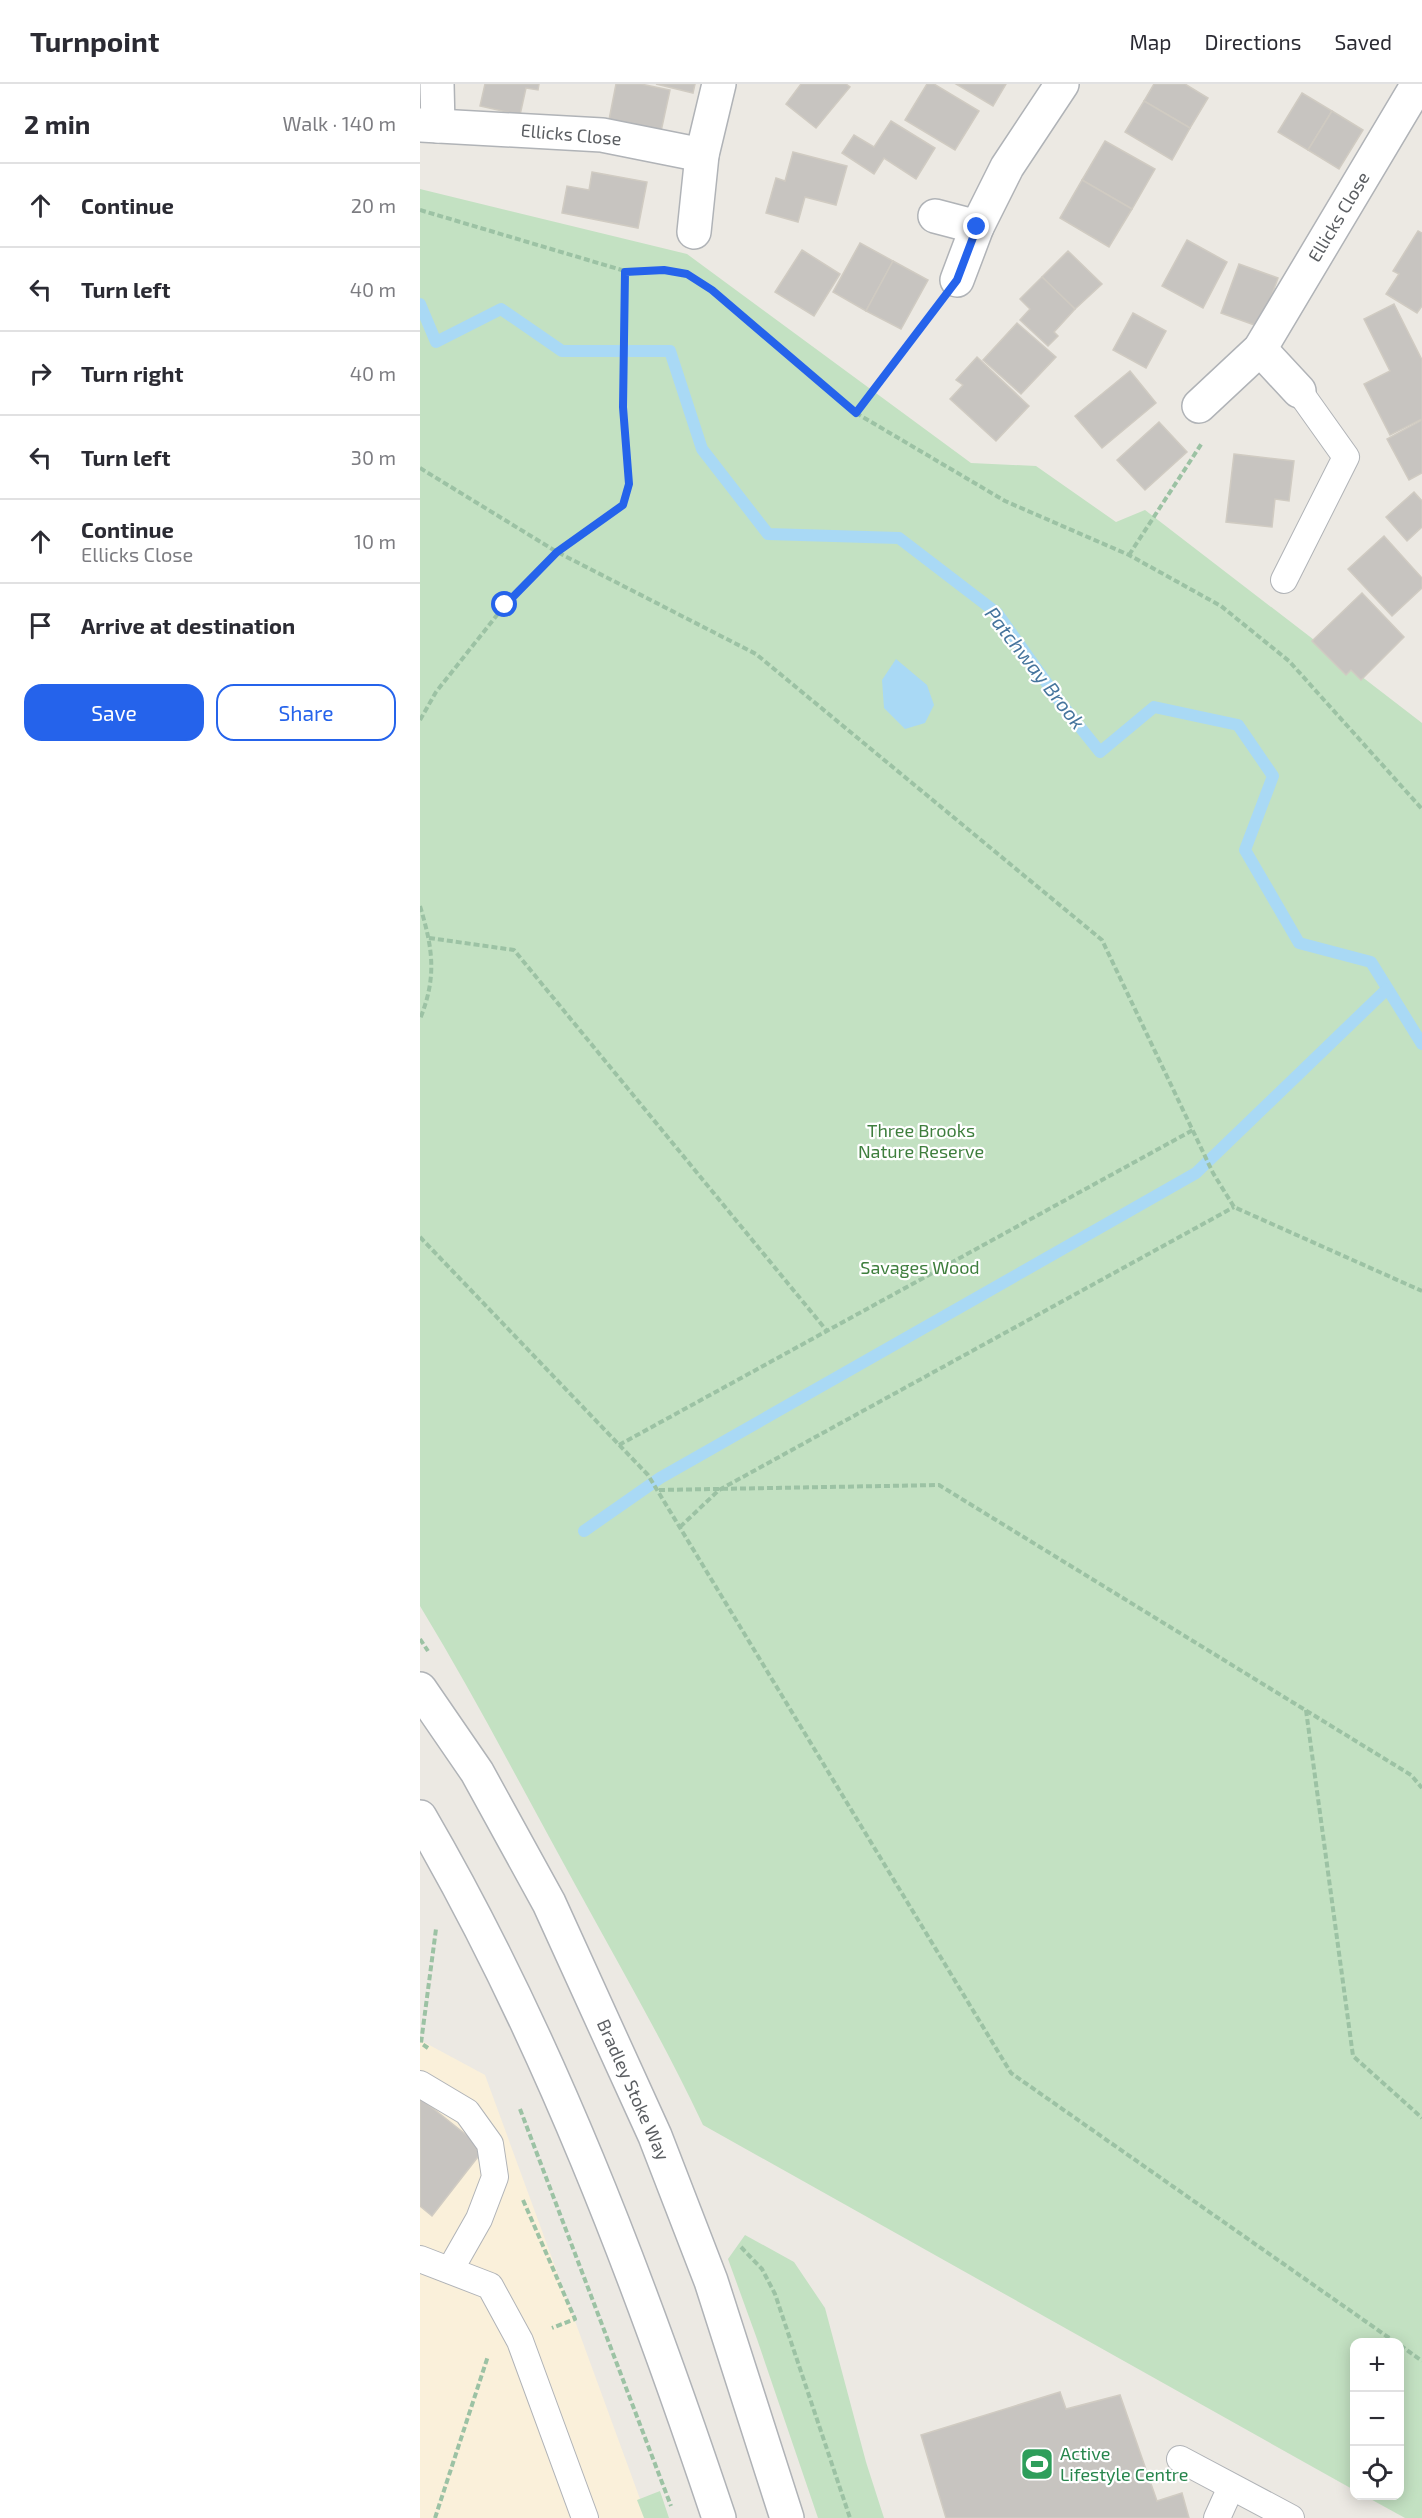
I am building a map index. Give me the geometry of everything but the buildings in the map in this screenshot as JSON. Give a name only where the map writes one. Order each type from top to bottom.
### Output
[{"type":"street","name":"Ellicks Close","points":[[437,84],[429,126],[602,135],[702,155]]},
{"type":"street","points":[[694,232],[702,155],[719,84]]},
{"type":"street","points":[[957,280],[977,227],[1007,167],[1062,84]]},
{"type":"street","name":"Ellicks Close","points":[[1199,406],[1260,349],[1418,84],[1422,87]]},
{"type":"street","points":[[935,216],[977,227]]},
{"type":"street","points":[[1260,349],[1299,391]]},
{"type":"street","name":"Bradley Stoke Way","points":[[420,1689],[477,1772],[549,1903],[655,2136],[711,2281],[787,2518]]},
{"type":"street","points":[[420,1817],[503,1969],[566,2110],[672,2376],[719,2518]]},
{"type":"lane","points":[[1284,580],[1346,457],[1299,391]]},
{"type":"lane","points":[[420,2084],[467,2112],[490,2145],[495,2177],[479,2219],[450,2270]]},
{"type":"lane","points":[[420,2259],[490,2286],[520,2341],[585,2518]]},
{"type":"lane","points":[[1180,2459],[1291,2518]]},
{"type":"lane","points":[[1217,2518],[1231,2487]]},
{"type":"path","points":[[420,210],[625,272],[664,270],[687,274],[712,290],[856,413],[1005,501],[1129,555],[1221,606],[1289,662],[1422,809]]},
{"type":"path","points":[[420,720],[436,692],[505,605],[557,552],[623,505],[629,484],[623,407],[625,272]]},
{"type":"path","points":[[856,413],[957,280]]},
{"type":"path","points":[[1129,555],[1208,434],[1199,406]]},
{"type":"path","points":[[420,468],[557,552],[756,654],[1102,940],[1213,1173],[1234,1207],[1422,1291]]},
{"type":"path","points":[[420,906],[429,938],[433,968],[429,995],[420,1019]]},
{"type":"path","points":[[429,938],[514,950],[826,1331]]},
{"type":"path","points":[[619,1445],[1193,1130]]},
{"type":"path","points":[[680,1527],[719,1490],[1234,1207]]},
{"type":"path","points":[[420,1237],[648,1475],[1011,2073],[1388,2338]]},
{"type":"path","points":[[658,1490],[939,1485],[1306,1710],[1411,1776],[1422,1788]]},
{"type":"path","points":[[1306,1710],[1353,2056],[1422,2118]]},
{"type":"path","points":[[421,2043],[437,1922],[442,1933]]},
{"type":"path","points":[[517,2102],[671,2507]]},
{"type":"path","points":[[1404,2348],[1422,2361]]},
{"type":"shaded area","points":[[420,2040],[485,2075],[647,2518],[420,2518]]},
{"type":"green space","name":"Savages Wood","points":[[420,189],[687,254],[971,463],[1036,466],[1116,522],[1145,510],[1422,723],[1422,2518],[1405,2518],[1372,2500],[1404,2500],[1404,2338],[1350,2338],[1350,2488],[703,2125],[642,2006],[481,1711],[420,1606]]},
{"type":"green space","points":[[745,2235],[794,2262],[825,2308],[866,2462],[884,2518],[818,2518],[728,2259]]},
{"type":"green space","points":[[660,2491],[669,2518],[644,2518],[637,2500]]},
{"type":"water","points":[[896,659],[927,685],[934,705],[925,723],[905,729],[884,708],[882,680]]},
{"type":"waterway","name":"Patchway Brook","points":[[420,304],[436,342],[501,309],[562,351],[670,351],[702,449],[768,534],[899,538],[997,613],[1063,706],[1100,752],[1154,707],[1238,725],[1273,776],[1245,850],[1299,943],[1371,962],[1422,1044]]},
{"type":"waterway","points":[[584,1531],[660,1478],[1196,1173],[1387,989]]},
{"type":"place","name":"Active Lifestyle Centre","points":[[1037,2464]]},
{"type":"route","points":[[505,605],[557,552],[623,505],[629,484],[623,407],[625,272],[664,270],[687,274],[712,290],[856,413],[957,280],[977,227]]},
{"type":"park label","name":"Three Brooks Nature Reserve","points":[[921,1141]]}]
